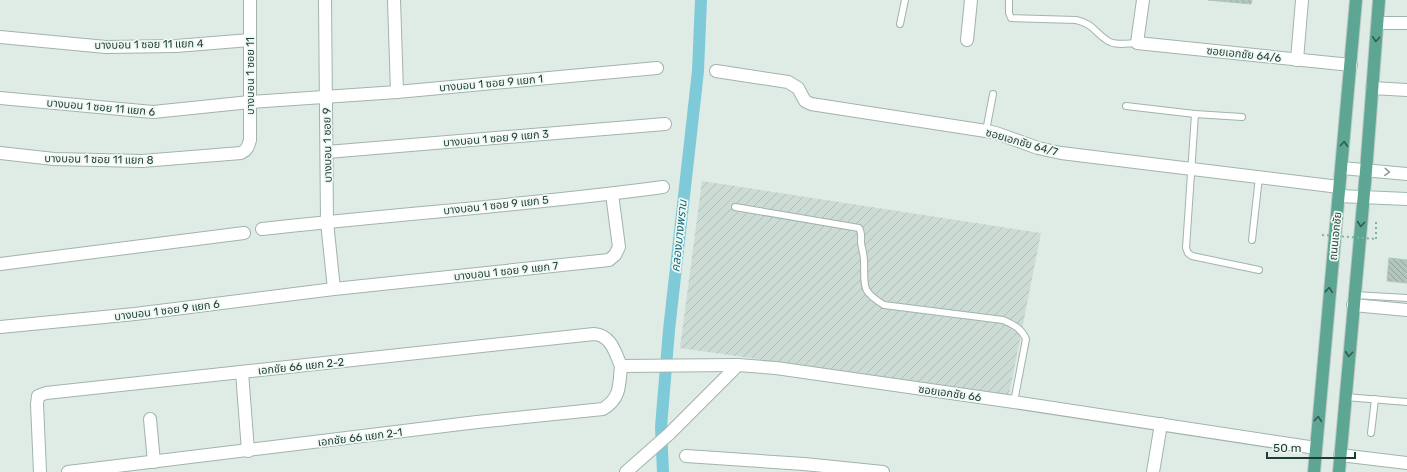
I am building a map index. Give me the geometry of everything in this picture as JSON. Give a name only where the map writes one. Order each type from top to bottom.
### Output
[{"type":"main road","name":"ถนนเอกชัย","points":[[1314,472],[1356,0]]},
{"type":"main road","points":[[1339,472],[1364,197],[1379,0]]},
{"type":"street","name":"บางบอน 1 ซอย 11","points":[[245,151],[248,148],[250,140],[250,0]]},
{"type":"street","name":"บางบอน 1 ซอย 9","points":[[325,0],[327,222],[334,290]]},
{"type":"street","points":[[394,0],[397,92]]},
{"type":"street","points":[[967,40],[972,0]]},
{"type":"street","points":[[1137,43],[1143,0]]},
{"type":"street","points":[[1297,60],[1302,0]]},
{"type":"street","points":[[1377,23],[1407,23]]},
{"type":"street","name":"บางบอน 1 ซอย 11 แยก 4","points":[[0,37],[106,48],[176,46],[250,40]]},
{"type":"street","name":"ซอยเอกชัย 64/6","points":[[1137,43],[1351,65]]},
{"type":"street","name":"บางบอน 1 ซอย 9 แยก 1","points":[[326,97],[397,92],[657,68]]},
{"type":"street","name":"ซอยเอกชัย 64/7","points":[[716,71],[788,82],[798,88],[805,101],[811,104],[986,131],[996,133],[1038,148],[1061,153],[1259,177],[1364,197],[1407,199]]},
{"type":"street","points":[[1372,88],[1407,90]]},
{"type":"street","name":"บางบอน 1 ซอย 11 แยก 6","points":[[0,98],[152,112],[250,102],[326,97]]},
{"type":"street","name":"บางบอน 1 ซอย 9 แยก 3","points":[[327,152],[665,124]]},
{"type":"street","name":"บางบอน 1 ซอย 11 แยก 8","points":[[0,154],[54,159],[142,161],[241,153],[245,151]]},
{"type":"street","points":[[1342,168],[1407,174]]},
{"type":"street","name":"บางบอน 1 ซอย 9 แยก 5","points":[[262,229],[612,194],[663,187]]},
{"type":"street","name":"บางบอน 1 ซอย 9 แยก 7","points":[[334,290],[609,260],[615,255],[619,247],[612,194]]},
{"type":"street","points":[[0,264],[244,233]]},
{"type":"street","name":"บางบอน 1 ซอย 9 แยก 6","points":[[0,327],[135,314],[334,290]]},
{"type":"street","points":[[1354,300],[1407,310]]},
{"type":"street","name":"เอกชัย 66 แยก 2-2","points":[[40,472],[37,404],[38,396],[46,393],[594,334],[605,336],[610,342],[621,366]]},
{"type":"street","points":[[626,472],[669,434],[738,365]]},
{"type":"street","name":"ซอยเอกชัย 66","points":[[621,366],[738,365],[776,368],[1014,402],[1316,448]]},
{"type":"street","name":"เอกชัย 66 แยก 2-1","points":[[68,472],[477,422],[603,409],[610,405],[616,398],[619,390],[621,366]]},
{"type":"street","points":[[242,372],[248,451]]},
{"type":"street","points":[[150,419],[154,462]]},
{"type":"street","points":[[1153,472],[1161,424]]},
{"type":"street","points":[[1340,455],[1407,463]]},
{"type":"street","points":[[686,456],[804,464],[883,472]]},
{"type":"lane","points":[[900,24],[905,0]]},
{"type":"lane","points":[[1009,0],[1009,13],[1012,18],[1081,21],[1093,27],[1108,40],[1114,43],[1137,43]]},
{"type":"lane","points":[[986,131],[993,94]]},
{"type":"lane","points":[[1126,106],[1194,114],[1242,117]]},
{"type":"lane","points":[[1194,114],[1186,248],[1188,254],[1259,270]]},
{"type":"lane","points":[[1252,240],[1259,177]]},
{"type":"lane","points":[[736,207],[861,229],[861,242],[864,252],[864,284],[867,292],[874,299],[884,305],[1003,320],[1018,327],[1026,339],[1014,402]]},
{"type":"lane","points":[[1354,300],[1407,298]]},
{"type":"lane","points":[[1345,397],[1407,402]]},
{"type":"lane","points":[[1371,433],[1375,399]]},
{"type":"path","points":[[1322,235],[1376,239],[1376,221]]},
{"type":"shaded area","points":[[702,181],[1041,233],[1009,395],[680,348]]},
{"type":"building","points":[[1208,0],[1252,0],[1251,4]]},
{"type":"building","points":[[1389,258],[1407,260],[1407,283],[1387,281]]},
{"type":"waterway","name":"คลองบางพราน","points":[[663,472],[661,427],[669,330],[698,71],[701,0]]}]
